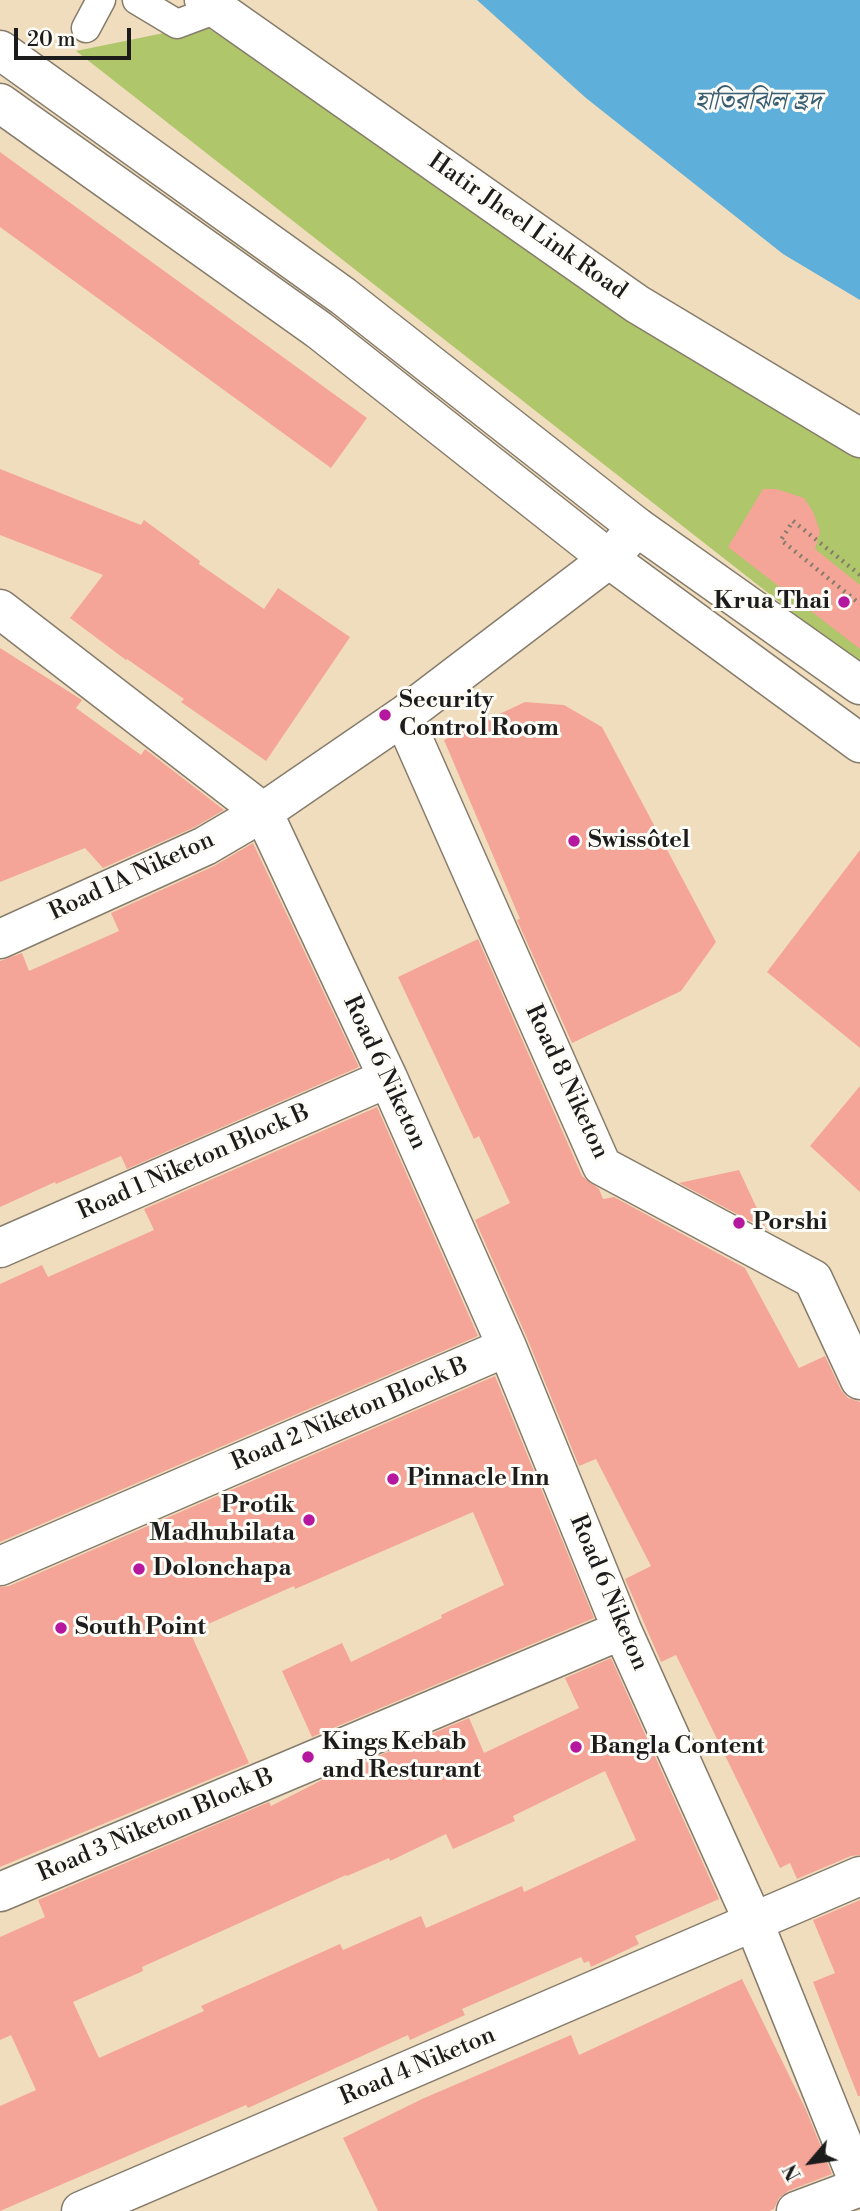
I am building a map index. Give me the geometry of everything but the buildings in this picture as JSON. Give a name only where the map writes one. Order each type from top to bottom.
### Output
[{"type":"street","points":[[86,28],[102,0]]},
{"type":"street","points":[[137,0],[177,24],[210,5]]},
{"type":"street","name":"Hatir Jheel Link Road","points":[[210,5],[637,304],[860,438]]},
{"type":"street","points":[[0,50],[343,296],[637,527],[860,685]]},
{"type":"street","points":[[6,108],[319,330],[610,559],[860,743]]},
{"type":"street","name":"Road 1A Niketon","points":[[0,939],[205,846],[262,812],[403,716],[610,559],[637,527]]},
{"type":"street","points":[[0,609],[262,812]]},
{"type":"street","name":"Road 8 Niketon","points":[[403,716],[602,1166],[813,1279],[860,1380]]},
{"type":"street","name":"Road 6 Niketon","points":[[262,812],[388,1078],[507,1347],[622,1630],[754,1923],[860,2186]]},
{"type":"street","name":"Road 1 Niketon Block B","points":[[0,1248],[388,1078]]},
{"type":"street","name":"Road 2 Niketon Block B","points":[[0,1566],[507,1347]]},
{"type":"street","name":"Road 3 Niketon Block B","points":[[0,1892],[622,1630]]},
{"type":"street","name":"Road 4 Niketon","points":[[81,2211],[860,1876]]},
{"type":"street","points":[[796,2211],[860,2186]]},
{"type":"path","points":[[860,575],[793,521],[781,540],[860,604]]},
{"type":"green space","points":[[203,25],[860,448],[860,665],[76,51]]},
{"type":"water","name":"হাতিরঝিল হ্রদ","points":[[477,0],[860,0],[860,300],[783,254],[586,98]]},
{"type":"place","name":"Krua Thai","points":[[844,602]]},
{"type":"place","name":"Security Control Room","points":[[385,715]]},
{"type":"place","name":"Swissôtel","points":[[574,841]]},
{"type":"place","name":"Porshi","points":[[739,1223]]},
{"type":"place","name":"Pinnacle Inn","points":[[393,1479]]},
{"type":"place","name":"Protik Madhubilata","points":[[309,1520]]},
{"type":"place","name":"Dolonchapa","points":[[139,1569]]},
{"type":"place","name":"South Point","points":[[61,1628]]},
{"type":"place","name":"Bangla Content","points":[[576,1747]]},
{"type":"place","name":"Kings Kebab and Resturant","points":[[308,1757]]}]
